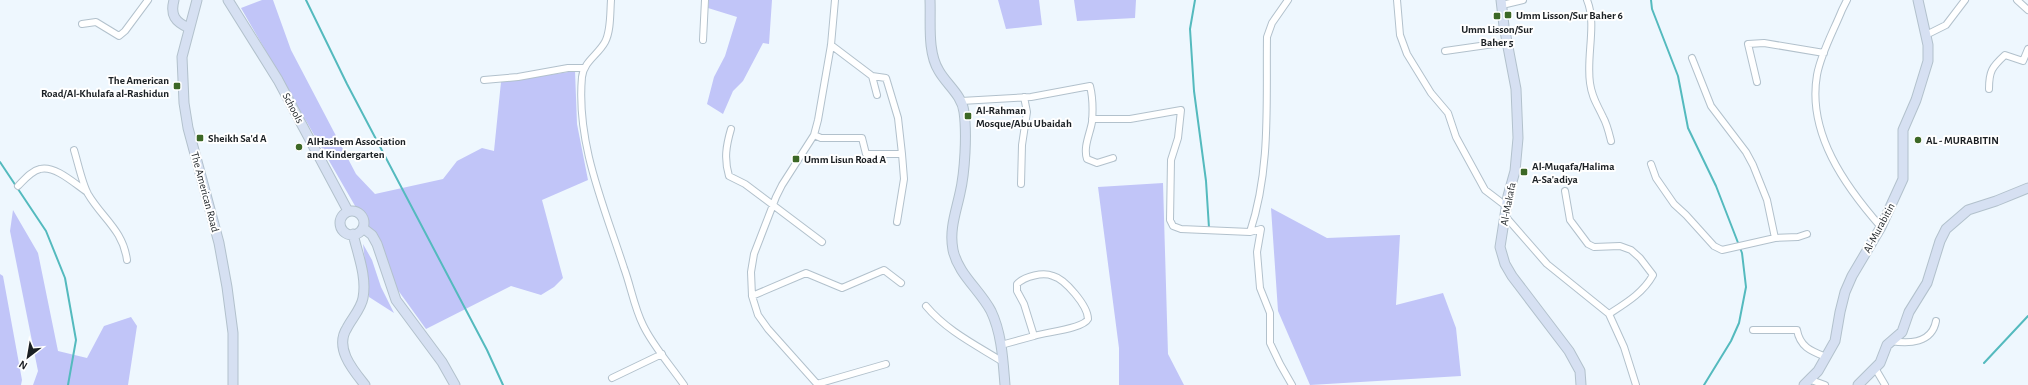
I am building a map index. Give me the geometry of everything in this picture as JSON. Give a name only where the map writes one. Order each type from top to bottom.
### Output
[{"type":"street","points":[[82,24],[96,22],[119,36],[128,27],[148,0]]},
{"type":"street","points":[[174,0],[172,14],[175,19],[189,28]]},
{"type":"street","name":"The American Road","points":[[196,0],[182,58],[184,103],[188,128],[219,243],[227,287],[233,333],[233,385]]},
{"type":"street","points":[[224,0],[230,4]]},
{"type":"street","points":[[611,0],[606,40],[584,68],[583,120],[592,174],[631,286],[635,307],[643,326],[684,385]]},
{"type":"street","points":[[703,40],[705,0]]},
{"type":"street","points":[[835,0],[831,45],[814,135],[782,185],[754,254],[751,272],[752,296],[758,315],[768,329],[817,384],[886,364]]},
{"type":"street","points":[[930,0],[933,56],[938,70],[961,101],[964,112],[965,129],[963,171],[952,233],[953,250],[967,279],[991,310],[1001,345],[1005,385]]},
{"type":"street","points":[[1250,232],[1262,190],[1267,37],[1272,23],[1288,0]]},
{"type":"street","points":[[1397,0],[1400,36],[1407,54],[1431,93],[1448,113],[1456,137],[1485,190],[1506,206]]},
{"type":"street","points":[[1502,3],[1523,0]]},
{"type":"street","points":[[1587,0],[1592,22],[1589,42],[1590,81],[1594,100],[1604,118],[1611,141]]},
{"type":"street","points":[[1847,0],[1824,53],[1817,75],[1816,98],[1820,127],[1824,143],[1860,204],[1881,227]]},
{"type":"street","name":"Al-Murabitin","points":[[1808,382],[1826,357],[1835,341],[1840,312],[1852,276],[1881,227],[1903,179],[1903,130],[1916,100],[1928,61],[1928,45],[1918,0]]},
{"type":"street","points":[[1926,35],[1946,25],[1965,0]]},
{"type":"street","points":[[2017,0],[2028,10]]},
{"type":"street","name":"Al-Makafa","points":[[1502,3],[1516,90],[1518,138],[1515,171],[1506,206],[1500,247],[1505,264],[1569,351],[1580,371],[1581,385]]},
{"type":"street","name":"Schools","points":[[230,4],[278,80],[348,211]]},
{"type":"street","points":[[1444,52],[1508,42]]},
{"type":"street","points":[[1757,82],[1748,44],[1764,44],[1824,53]]},
{"type":"street","points":[[831,45],[872,76],[886,78],[898,118],[904,179],[897,222]]},
{"type":"street","points":[[1988,88],[1989,74],[1995,65],[2005,55],[2023,61],[2028,49]]},
{"type":"street","points":[[1692,58],[1711,106],[1746,152],[1753,165],[1767,200],[1775,238]]},
{"type":"street","points":[[484,80],[518,77],[568,68],[584,68]]},
{"type":"street","points":[[872,76],[877,94]]},
{"type":"street","points":[[961,101],[1024,97],[1090,86],[1093,99],[1092,119],[1085,152],[1087,160],[1097,163],[1113,158]]},
{"type":"street","points":[[1021,184],[1023,132],[1027,112],[1024,97]]},
{"type":"street","points":[[1092,119],[1130,119],[1181,110],[1178,138],[1171,160],[1170,220],[1173,226],[1181,230],[1250,232],[1261,229],[1257,252],[1260,288],[1270,313],[1270,343],[1292,385]]},
{"type":"street","points":[[732,129],[726,146],[725,164],[729,176],[745,184],[822,242]]},
{"type":"street","points":[[814,135],[822,138],[862,138],[866,154],[902,154]]},
{"type":"street","points":[[74,150],[87,192],[97,208],[114,226],[126,250],[127,260]]},
{"type":"street","points":[[1650,164],[1656,178],[1674,204],[1714,246],[1722,250],[1775,238],[1798,237],[1807,234]]},
{"type":"street","points":[[18,186],[31,173],[41,168],[55,171],[87,192]]},
{"type":"street","points":[[1858,385],[1880,363],[1887,345],[1902,332],[1909,312],[1927,283],[1940,241],[1946,229],[1968,210],[2028,188]]},
{"type":"street","points":[[1565,191],[1570,220],[1588,244],[1594,247],[1620,246],[1631,250],[1640,258],[1653,275],[1648,284],[1638,294],[1609,314]]},
{"type":"street","points":[[348,211],[354,211],[361,215],[364,220],[363,228],[354,234],[346,233],[340,224],[342,216],[348,211]]},
{"type":"street","points":[[1505,216],[1547,264],[1609,314],[1624,347],[1636,385]]},
{"type":"street","points":[[363,228],[372,235],[377,244],[396,300],[442,362],[455,385]]},
{"type":"street","points":[[354,234],[363,275],[363,297],[360,306],[345,330],[343,341],[344,352],[350,366],[365,385]]},
{"type":"street","points":[[752,296],[806,273],[842,288],[884,270],[901,283]]},
{"type":"street","points":[[1001,345],[1034,336],[1045,332],[1080,326],[1088,319],[1084,308],[1074,292],[1055,276],[1047,274],[1029,277],[1020,281],[1016,286],[1024,304],[1034,336]]},
{"type":"street","points":[[926,306],[939,321],[953,332],[1003,362]]},
{"type":"street","points":[[1891,341],[1905,343],[1918,341],[1928,336],[1935,327],[1936,321]]},
{"type":"street","points":[[1753,330],[1797,330],[1801,343],[1806,348],[1826,357]]},
{"type":"street","points":[[612,378],[662,354]]},
{"type":"street","points":[[1875,368],[1885,385]]},
{"type":"street","points":[[1808,382],[1825,385]]},
{"type":"shaded area","points":[[262,0],[273,0],[291,50],[356,174],[375,194],[443,179],[457,161],[482,148],[494,151],[501,82],[575,71],[577,124],[588,180],[542,200],[563,278],[554,287],[541,295],[511,286],[426,329],[395,286],[362,218],[241,8]]},
{"type":"shaded area","points":[[709,0],[772,0],[769,44],[763,43],[743,81],[733,91],[723,114],[707,104],[714,77],[725,56],[737,17],[708,8]]},
{"type":"shaded area","points":[[998,0],[1039,0],[1042,25],[1006,29]]},
{"type":"shaded area","points":[[1074,0],[1136,0],[1135,18],[1077,21]]},
{"type":"shaded area","points":[[1163,183],[1168,354],[1184,385],[1119,385],[1119,348],[1098,187]]},
{"type":"shaded area","points":[[1271,208],[1327,238],[1400,235],[1396,305],[1443,293],[1456,328],[1461,376],[1310,385],[1278,311]]},
{"type":"shaded area","points":[[13,210],[38,253],[58,351],[87,358],[104,326],[131,317],[137,326],[128,385],[33,385],[38,371],[10,231]]},
{"type":"shaded area","points":[[363,244],[372,260],[381,287],[394,313],[369,297]]},
{"type":"shaded area","points":[[0,274],[3,276],[22,380],[21,385],[0,385]]},
{"type":"waterway","points":[[306,0],[347,84],[487,350],[503,385]]},
{"type":"waterway","points":[[1195,0],[1190,29],[1194,91],[1206,181],[1209,228]]},
{"type":"waterway","points":[[1651,0],[1652,9],[1678,76],[1688,128],[1716,186],[1742,253],[1746,287],[1739,323],[1731,341],[1704,385]]},
{"type":"waterway","points":[[0,162],[46,231],[65,278],[76,340],[68,385]]},
{"type":"waterway","points":[[1984,363],[2028,316]]},
{"type":"place","name":"Umm Lisson/Sur Baher 6","points":[[1508,15]]},
{"type":"place","name":"Umm Lisson/Sur Baher 5","points":[[1497,16]]},
{"type":"place","name":"The American Road/Al-Khulafa al-Rashidun","points":[[177,86]]},
{"type":"place","name":"Al-Rahman Mosque/Abu Ubaidah","points":[[968,116]]},
{"type":"place","name":"Sheikh Sa'd A","points":[[200,138]]},
{"type":"place","name":"AL - MURABITIN","points":[[1918,140]]},
{"type":"place","name":"AlHashem Association and Kindergarten","points":[[299,147]]},
{"type":"place","name":"Umm Lisun Road A","points":[[796,159]]},
{"type":"place","name":"Al-Muqafa/Halima A-Sa'adiya","points":[[1524,172]]}]
